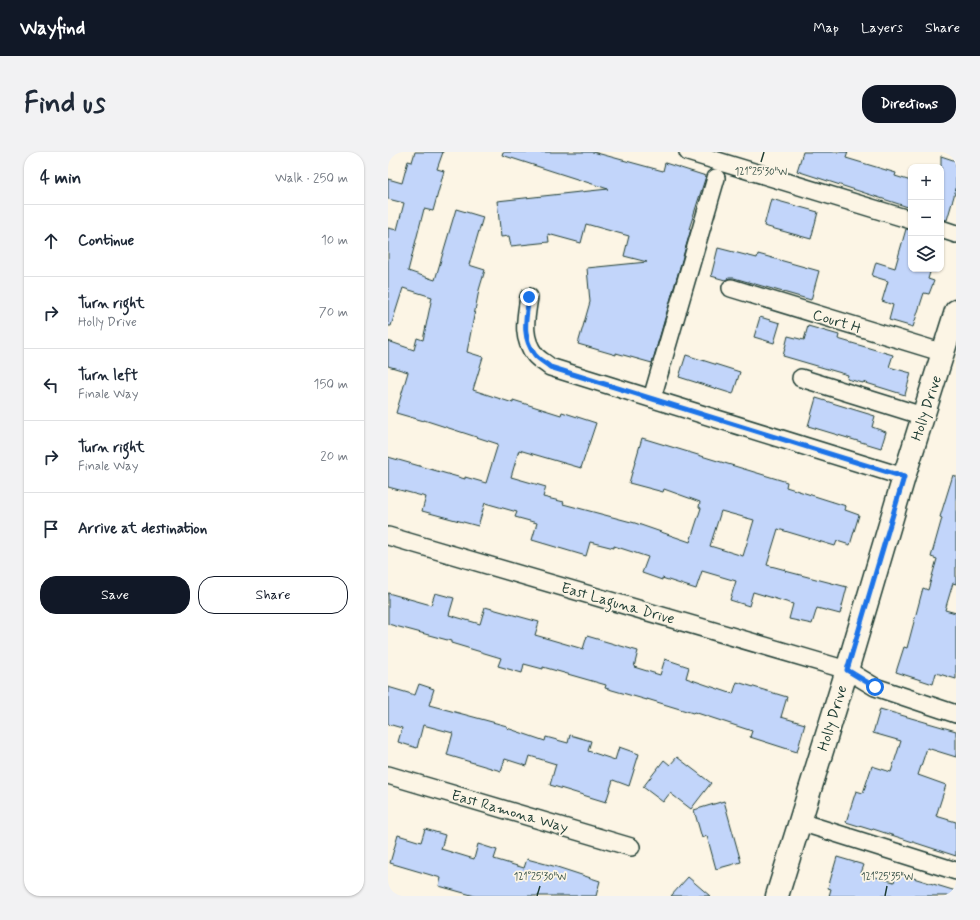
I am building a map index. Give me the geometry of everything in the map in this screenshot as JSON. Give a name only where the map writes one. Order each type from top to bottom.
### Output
[{"type":"street","points":[[688,152],[908,219]]},
{"type":"street","points":[[652,398],[716,178]]},
{"type":"street","points":[[944,231],[956,234]]},
{"type":"street","name":"Court H","points":[[731,288],[944,353]]},
{"type":"street","points":[[529,297],[526,318],[526,339],[536,356],[550,367],[904,477]]},
{"type":"street","name":"Holly Drive","points":[[777,896],[956,311]]},
{"type":"street","points":[[801,378],[923,416]]},
{"type":"street","name":"East Laguna Drive","points":[[388,536],[847,670],[875,687],[956,714]]},
{"type":"street","name":"East Ramona Way","points":[[388,775],[631,847]]},
{"type":"street","points":[[800,822],[956,871]]},
{"type":"building","points":[[415,152],[443,152],[437,169],[444,171],[433,211],[424,209],[408,271],[435,280],[456,209],[483,217],[469,265],[485,270],[479,290],[467,352],[483,357],[473,390],[513,403],[513,400],[561,415],[562,412],[596,423],[581,468],[519,450],[511,477],[546,487],[543,497],[564,502],[563,504],[635,523],[690,542],[701,508],[699,507],[700,502],[664,489],[663,492],[629,483],[642,438],[787,482],[786,487],[846,506],[845,510],[859,515],[850,545],[837,541],[835,546],[778,529],[767,565],[847,587],[840,614],[817,608],[812,624],[789,619],[793,604],[753,592],[749,606],[730,600],[736,581],[702,571],[696,589],[662,578],[662,580],[642,573],[648,557],[614,546],[614,548],[590,542],[586,556],[532,540],[537,523],[515,517],[517,512],[485,503],[478,526],[422,511],[426,497],[388,487],[388,457],[465,479],[465,477],[486,483],[498,444],[424,420],[396,413],[408,372],[388,366],[388,341],[414,350],[417,338],[423,340],[432,297],[403,288],[391,326],[388,326],[388,228],[397,230],[404,203],[388,199],[388,179],[402,183],[408,161],[412,162]],"holes":[[[721,511],[754,520],[743,556],[710,546]]]},
{"type":"building","points":[[503,152],[593,152],[663,171],[665,163],[706,176],[689,229],[691,229],[652,363],[616,353],[616,355],[578,344],[590,302],[587,268],[647,262],[624,256],[629,236],[586,224],[581,243],[548,234],[549,242],[511,246],[509,236],[501,237],[497,201],[608,189],[502,155]]},
{"type":"building","points":[[803,152],[848,152],[846,158],[896,173],[895,176],[908,180],[908,207],[797,171]]},
{"type":"building","points":[[941,156],[956,161],[956,189],[947,220],[944,220],[944,164],[941,164]]},
{"type":"building","points":[[771,199],[818,212],[811,239],[764,226]]},
{"type":"building","points":[[906,229],[908,229],[908,272],[930,272],[928,279],[934,281],[929,294],[924,293],[913,327],[889,320],[893,305],[882,301],[888,281],[872,276],[876,262],[895,268]]},
{"type":"building","points":[[718,248],[757,258],[758,254],[819,271],[811,300],[734,278],[725,280],[711,276]]},
{"type":"building","points":[[760,317],[780,323],[774,343],[754,337]]},
{"type":"building","points":[[808,326],[839,335],[838,339],[893,355],[889,367],[911,373],[905,395],[863,382],[847,379],[848,375],[783,356],[788,336],[804,340]]},
{"type":"building","points":[[686,355],[740,372],[733,394],[679,377]]},
{"type":"building","points":[[816,398],[875,416],[872,427],[886,432],[881,448],[808,426]]},
{"type":"building","points":[[953,475],[956,476],[956,584],[953,583],[945,610],[956,613],[956,679],[936,673],[933,684],[896,672],[904,647],[907,648],[923,588],[928,590],[937,559],[931,557],[942,518],[940,517]]},
{"type":"building","points":[[388,593],[431,605],[435,593],[454,598],[449,615],[480,624],[485,607],[539,622],[535,635],[583,649],[587,636],[638,651],[634,667],[660,675],[665,659],[689,667],[686,678],[733,694],[737,682],[787,697],[781,717],[805,724],[797,752],[750,737],[752,731],[694,712],[693,713],[605,688],[606,685],[543,667],[543,669],[524,664],[522,673],[498,666],[501,658],[451,643],[451,641],[388,624]]},
{"type":"building","points":[[419,684],[434,689],[429,705],[507,726],[507,728],[545,741],[546,737],[568,743],[570,735],[591,741],[588,751],[615,760],[619,747],[639,754],[629,786],[613,780],[606,802],[550,785],[556,764],[530,756],[527,766],[505,759],[501,771],[447,755],[453,733],[423,725],[417,748],[398,742],[402,728],[388,724],[388,687],[415,695]]},
{"type":"building","points":[[880,709],[956,731],[956,757],[927,748],[918,775],[946,785],[936,816],[956,822],[956,856],[873,829],[872,830],[846,822],[856,791],[863,793],[872,766],[891,772],[901,741],[873,733]]},
{"type":"building","points":[[677,757],[711,783],[691,809],[670,793],[663,802],[643,787],[664,760],[670,765]]},
{"type":"building","points":[[724,801],[741,862],[716,869],[707,836],[702,838],[694,810]]},
{"type":"building","points":[[425,829],[445,835],[441,849],[474,859],[478,844],[497,850],[494,859],[524,868],[527,859],[600,881],[596,896],[475,896],[439,886],[441,878],[390,863],[398,835],[421,842]]},
{"type":"building","points":[[837,857],[864,865],[861,873],[894,882],[897,873],[956,891],[956,896],[829,896],[831,889],[828,888]]},
{"type":"building","points":[[688,877],[710,896],[671,896]]},
{"type":"route","points":[[529,297],[526,318],[526,339],[536,356],[550,367],[904,477],[847,670],[875,687]]}]
